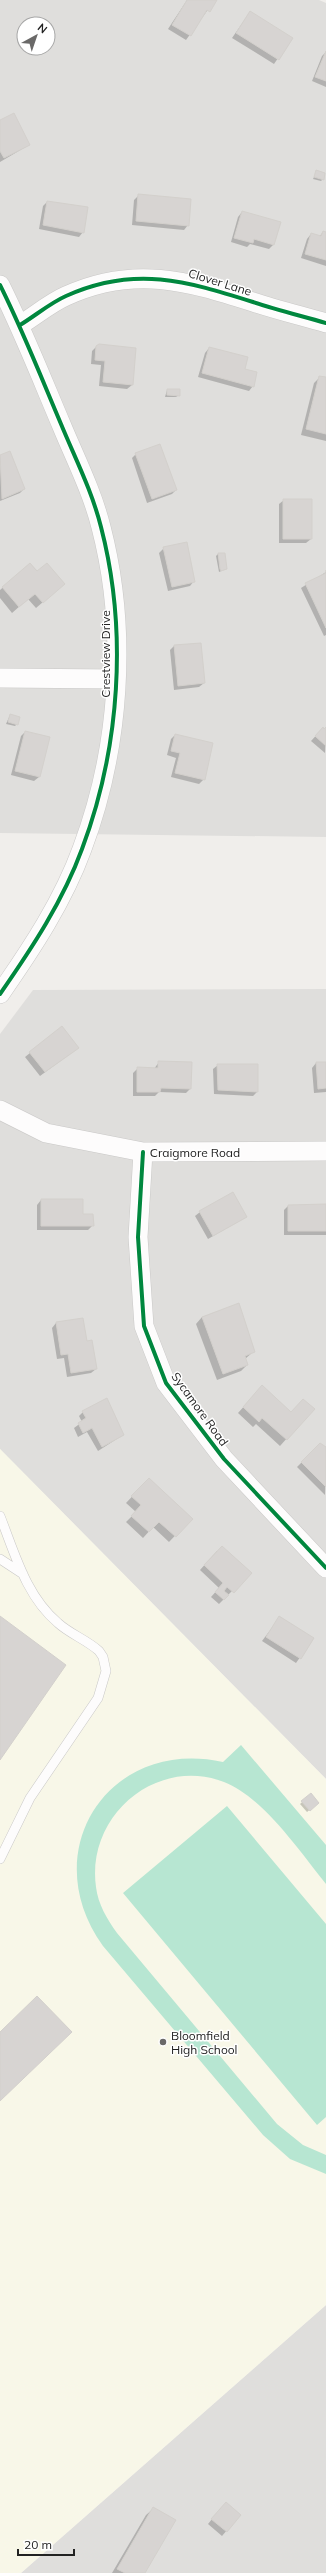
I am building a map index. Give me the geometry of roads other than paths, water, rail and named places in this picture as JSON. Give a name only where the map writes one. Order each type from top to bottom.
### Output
[{"type":"street","name":"Clover Lane","points":[[20,325],[65,296],[101,284],[137,278],[176,280],[208,287],[253,302],[326,322]]},
{"type":"street","name":"Crestview Drive","points":[[0,285],[20,325],[88,485],[102,527],[113,586],[116,621],[115,706],[105,769],[82,849],[51,914],[29,952],[0,994]]},
{"type":"street","points":[[0,678],[115,679]]},
{"type":"street","name":"Craigmore Road","points":[[0,1110],[46,1133],[143,1152],[326,1151]]},
{"type":"street","name":"Sycamore Road","points":[[143,1152],[138,1237],[144,1326],[166,1383],[224,1459],[326,1568]]},
{"type":"lane","points":[[0,1516],[23,1574],[46,1611],[59,1625],[99,1651],[103,1657],[106,1670],[98,1698],[30,1798],[0,1859]]},
{"type":"lane","points":[[0,1559],[23,1574]]},
{"type":"place","name":"Bloomfield High School","points":[[163,2042]]}]
